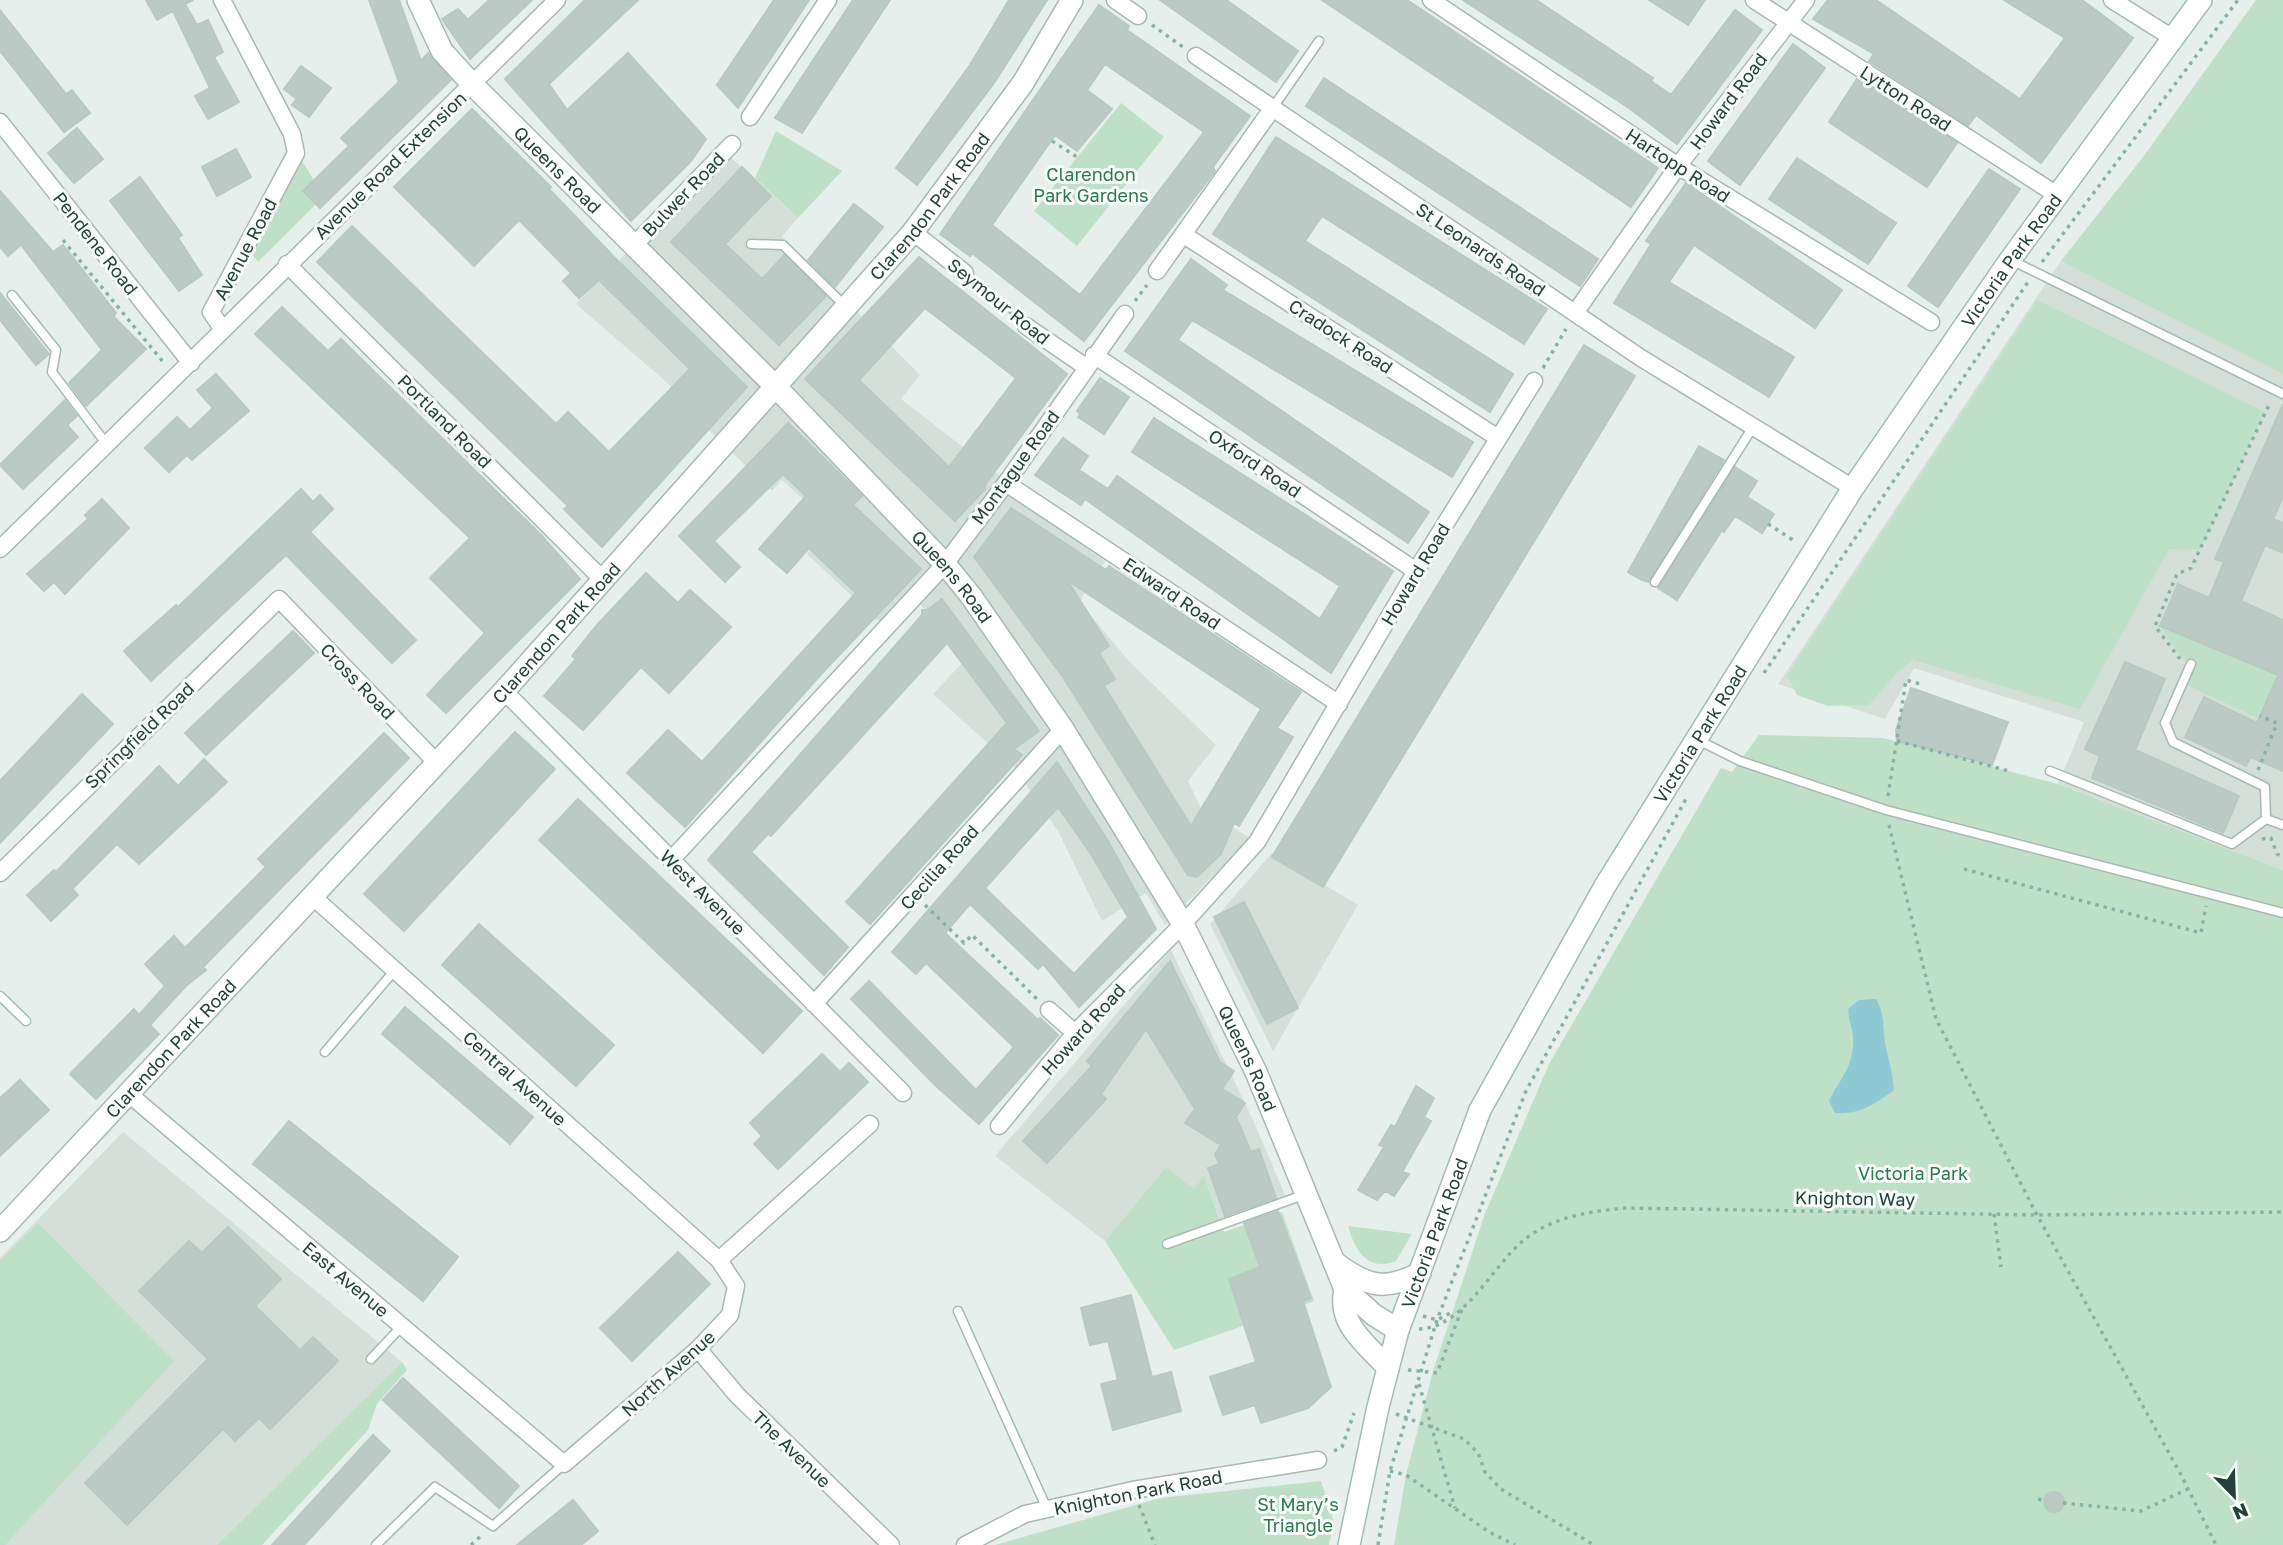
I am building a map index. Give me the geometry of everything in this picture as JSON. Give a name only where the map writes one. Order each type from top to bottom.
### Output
[{"type":"street","name":"Avenue Road","points":[[222,0],[292,134],[296,153],[211,312],[223,330]]},
{"type":"street","name":"Queens Road","points":[[418,0],[442,51],[473,85],[776,387],[971,596],[1063,729],[1183,924],[1256,1072],[1345,1289],[1374,1315],[1398,1331]]},
{"type":"street","name":"Avenue Road Extension","points":[[223,330],[557,0]]},
{"type":"street","points":[[750,117],[828,0]]},
{"type":"street","name":"Clarendon Park Road","points":[[0,1231],[504,691],[913,232],[1023,83],[1072,0]]},
{"type":"street","points":[[1115,0],[1138,16]]},
{"type":"street","name":"Hartopp Road","points":[[1431,0],[1678,166],[1931,322]]},
{"type":"street","name":"Lytton Road","points":[[1754,0],[2057,195]]},
{"type":"street","name":"Howard Road","points":[[1575,313],[1678,166],[1806,0]]},
{"type":"street","points":[[2112,0],[2171,37]]},
{"type":"street","name":"Victoria Park Road","points":[[1349,1545],[1398,1331],[1480,1110],[1605,886],[1853,488],[2010,260],[2171,37],[2201,0]]},
{"type":"street","name":"St Leonards Road","points":[[1196,56],[1575,313],[1853,488]]},
{"type":"street","points":[[1157,271],[1272,109]]},
{"type":"street","name":"Pendene Road","points":[[0,122],[191,363]]},
{"type":"street","name":"Bulwer Road","points":[[635,244],[732,144]]},
{"type":"street","name":"Seymour Road","points":[[913,232],[965,273]]},
{"type":"street","name":"Cradock Road","points":[[1184,235],[1499,438]]},
{"type":"street","name":"Portland Road","points":[[287,264],[602,579]]},
{"type":"street","name":"Montague Road","points":[[671,860],[944,564],[1006,482],[1125,314]]},
{"type":"street","name":"Seymour Road","points":[[1026,326],[1090,361]]},
{"type":"street","points":[[1,545],[108,446],[223,330]]},
{"type":"street","name":"Oxford Road","points":[[1090,361],[1416,571]]},
{"type":"street","name":"Howard Road","points":[[999,1126],[1075,1033],[1183,924],[1257,842],[1416,571],[1534,381]]},
{"type":"street","name":"Edward Road","points":[[1006,482],[1339,704]]},
{"type":"street","name":"Cross Road","points":[[279,598],[437,762]]},
{"type":"street","name":"Springfield Road","points":[[0,873],[279,598]]},
{"type":"street","name":"West Avenue","points":[[504,691],[903,1093]]},
{"type":"street","name":"Cecilia Road","points":[[814,1004],[1063,729]]},
{"type":"street","name":"Central Avenue","points":[[312,896],[719,1259]]},
{"type":"street","points":[[1049,1010],[1075,1033]]},
{"type":"street","name":"East Avenue","points":[[129,1094],[564,1464]]},
{"type":"street","points":[[719,1259],[870,1124]]},
{"type":"street","name":"North Avenue","points":[[564,1464],[698,1349],[730,1315],[736,1286],[719,1259]]},
{"type":"street","points":[[1334,1262],[1362,1281],[1375,1284],[1395,1284],[1420,1273]]},
{"type":"street","name":"Queens Road","points":[[1345,1289],[1342,1303],[1350,1329],[1388,1368]]},
{"type":"street","name":"The Avenue","points":[[698,1349],[737,1395],[891,1545]]},
{"type":"street","name":"Knighton Park Road","points":[[965,1545],[1025,1514],[1133,1490],[1318,1460]]},
{"type":"lane","points":[[1272,109],[1319,41]]},
{"type":"lane","points":[[751,244],[783,246],[846,307]]},
{"type":"lane","points":[[2010,260],[2279,393]]},
{"type":"lane","points":[[12,295],[56,351],[52,372],[108,446]]},
{"type":"lane","points":[[1655,582],[1753,427]]},
{"type":"lane","points":[[2191,664],[2165,723],[2173,743],[2265,787],[2266,819]]},
{"type":"lane","points":[[1696,739],[1740,761],[1886,810],[2283,914]]},
{"type":"lane","points":[[2050,771],[2232,844],[2266,819]]},
{"type":"lane","points":[[2266,819],[2283,825]]},
{"type":"lane","points":[[325,1052],[395,970]]},
{"type":"lane","points":[[0,996],[26,1021]]},
{"type":"lane","points":[[1167,1244],[1308,1194]]},
{"type":"lane","points":[[958,1311],[1047,1509]]},
{"type":"lane","points":[[372,1359],[402,1326]]},
{"type":"lane","points":[[376,1545],[435,1487],[493,1526],[564,1464]]},
{"type":"path","points":[[1759,682],[2035,272],[2238,0]]},
{"type":"path","points":[[1138,16],[1196,56]]},
{"type":"path","points":[[1052,141],[1077,157]]},
{"type":"path","points":[[63,240],[176,378]]},
{"type":"path","points":[[1125,314],[1157,271]]},
{"type":"path","name":"Seymour Road","points":[[965,273],[1026,326]]},
{"type":"path","points":[[1534,381],[1575,313]]},
{"type":"path","points":[[2191,664],[2176,657],[2154,626],[2177,574],[2191,568],[2279,393]]},
{"type":"path","points":[[1768,524],[1798,543]]},
{"type":"path","points":[[1792,553],[1804,533]]},
{"type":"path","points":[[1920,684],[1906,680],[1886,810],[1936,1019],[2037,1214],[2216,1545]]},
{"type":"path","points":[[2253,781],[2277,723],[2260,716]]},
{"type":"path","points":[[1897,741],[2009,771]]},
{"type":"path","points":[[1378,1545],[1390,1471],[1434,1328],[1526,1091],[1687,798]]},
{"type":"path","points":[[2232,844],[2271,838],[2277,854],[2283,858]]},
{"type":"path","points":[[1964,869],[2201,933],[2208,894]]},
{"type":"path","points":[[914,895],[964,943],[972,935],[1049,1010]]},
{"type":"path","name":"Knighton Way","points":[[1462,1307],[1524,1240],[1548,1225],[1587,1212],[1627,1208],[1994,1214],[2283,1212]]},
{"type":"path","points":[[1994,1214],[2001,1267]]},
{"type":"path","points":[[1434,1328],[1462,1307]]},
{"type":"path","points":[[1388,1368],[1437,1373],[1462,1307]]},
{"type":"path","points":[[1419,1382],[1455,1508]]},
{"type":"path","points":[[1318,1460],[1342,1447],[1354,1411]]},
{"type":"path","points":[[1407,1418],[1464,1439],[1478,1453],[1485,1472],[1501,1489],[1594,1545]]},
{"type":"path","points":[[1390,1471],[1406,1475],[1515,1545]]},
{"type":"path","points":[[2063,1503],[2140,1511],[2188,1489]]},
{"type":"path","points":[[1133,1490],[1155,1545]]},
{"type":"path","points":[[2038,1499],[2045,1501]]},
{"type":"shaded area","points":[[2256,0],[2283,0],[2283,870],[2058,784],[2084,722],[1914,668],[1885,719],[1778,684],[2061,261],[2144,156]]},
{"type":"shaded area","points":[[725,152],[798,218],[782,236],[920,375],[901,399],[1003,478],[1014,498],[1105,561],[1079,602],[1130,662],[1216,745],[1188,781],[1201,808],[1250,838],[1165,925],[1146,893],[1102,921],[1058,831],[1014,767],[933,694],[962,663],[923,607],[914,598],[886,627],[874,617],[807,554],[833,526],[782,480],[772,491],[696,418],[701,412],[576,304]]},
{"type":"shaded area","points":[[1272,853],[1358,905],[1273,1051],[1210,924]]},
{"type":"shaded area","points":[[1171,950],[1254,1122],[1285,1195],[1220,1219],[1204,1177],[1194,1189],[1166,1167],[1105,1241],[995,1156]]},
{"type":"shaded area","points":[[123,1132],[402,1362],[217,1545],[0,1545],[0,1258]]},
{"type":"green space","points":[[2256,0],[2283,0],[2283,374],[2061,261],[2144,156]]},
{"type":"green space","name":"Clarendon Park Gardens","points":[[1121,103],[1164,137],[1077,246],[1034,211]]},
{"type":"green space","points":[[776,131],[842,171],[798,218],[755,178]]},
{"type":"green space","points":[[302,161],[314,180],[303,191],[316,204],[258,262],[253,255]]},
{"type":"green space","points":[[2037,300],[2265,412],[2200,550],[2169,549],[2080,709],[1913,660],[1895,675],[1869,705],[1828,706],[1797,695],[1787,675]]},
{"type":"green space","points":[[2160,626],[2275,673],[2274,726],[2187,685],[2191,664],[2180,656]]},
{"type":"green space","name":"Victoria Park","points":[[1759,735],[1883,738],[2058,784],[2283,870],[2283,1545],[1394,1545],[1406,1475],[1433,1371],[1484,1216],[1549,1064],[1721,768],[1732,772]]},
{"type":"green space","points":[[1166,1167],[1194,1189],[1204,1176],[1224,1232],[1282,1212],[1314,1301],[1174,1350],[1105,1241]]},
{"type":"green space","points":[[38,1223],[174,1361],[5,1545],[0,1545],[0,1261]]},
{"type":"green space","points":[[1348,1226],[1412,1234],[1396,1261],[1378,1264],[1364,1257],[1359,1251]]},
{"type":"green space","points":[[402,1362],[407,1370],[377,1404],[368,1430],[262,1545],[217,1545]]},
{"type":"green space","name":"St Mary’s Triangle","points":[[1321,1481],[1334,1522],[1329,1545],[995,1545],[1160,1498]]},
{"type":"water","points":[[1876,999],[1883,1016],[1894,1090],[1866,1108],[1835,1113],[1829,1101],[1846,1071],[1853,1048],[1848,1009],[1859,1000]]},
{"type":"building","points":[[146,0],[193,0],[185,4],[197,25],[208,20],[223,52],[214,57],[239,102],[208,119],[195,96],[210,88],[173,11],[157,20]]},
{"type":"building","points":[[369,0],[399,0],[421,61],[428,53],[451,80],[320,208],[303,191],[349,146],[341,138],[399,82]]},
{"type":"building","points":[[489,0],[532,0],[470,59],[442,19],[458,9],[468,20]]},
{"type":"building","points":[[585,0],[638,0],[549,84],[567,110],[628,53],[706,139],[691,161],[631,221],[505,79]]},
{"type":"building","points":[[774,0],[809,0],[738,108],[717,85]]},
{"type":"building","points":[[853,0],[890,0],[802,133],[775,118]]},
{"type":"building","points":[[1009,0],[1047,0],[994,83],[917,185],[896,168],[970,65]]},
{"type":"building","points":[[1160,0],[1226,0],[1298,51],[1276,82]]},
{"type":"building","points":[[1322,0],[1407,0],[1658,168],[1631,207]]},
{"type":"building","points":[[1463,0],[1536,0],[1653,78],[1651,81],[1671,95],[1735,10],[1762,30],[1677,144],[1629,108]]},
{"type":"building","points":[[1649,0],[1705,0],[1688,25]]},
{"type":"building","points":[[1828,0],[1876,0],[2020,99],[2065,38],[2004,0],[2082,0],[2133,38],[2041,163],[1976,115],[1968,126],[1869,61],[1874,54],[1813,19]]},
{"type":"building","points":[[1099,5],[1129,26],[1127,30],[1250,116],[1213,167],[1215,171],[1084,341],[972,253],[970,256],[940,234]],"holes":[[[1105,64],[1204,132],[1080,295],[992,225],[1055,135],[1077,151],[1112,109],[1087,90]]]},
{"type":"building","points":[[0,10],[66,94],[72,90],[90,113],[64,132],[0,51]]},
{"type":"building","points":[[1793,44],[1825,68],[1740,185],[1708,161]]},
{"type":"building","points":[[301,66],[331,88],[309,117],[292,105],[297,99],[284,89]]},
{"type":"building","points":[[1324,78],[1598,259],[1580,286],[1306,106]]},
{"type":"building","points":[[1857,79],[1957,143],[1927,187],[1829,122]]},
{"type":"building","points":[[472,109],[551,187],[549,189],[618,261],[747,387],[602,547],[564,509],[568,506],[317,262],[352,226],[556,424],[568,412],[609,452],[690,369],[599,280],[579,298],[563,281],[571,273],[519,220],[474,266],[394,187]]},
{"type":"building","points":[[77,128],[103,159],[74,183],[48,153]]},
{"type":"building","points":[[1276,137],[1547,309],[1524,344],[1322,216],[1305,241],[1513,374],[1490,412],[1213,234]]},
{"type":"building","points":[[236,149],[251,177],[217,196],[202,167]]},
{"type":"building","points":[[1797,158],[1896,223],[1868,264],[1769,199]]},
{"type":"building","points":[[742,167],[771,196],[725,244],[762,279],[784,255],[826,296],[779,345],[671,242]]},
{"type":"building","points":[[1989,169],[2020,189],[1938,307],[1908,286]]},
{"type":"building","points":[[140,177],[182,235],[178,238],[202,275],[179,291],[110,201]]},
{"type":"building","points":[[1686,183],[1842,290],[1815,328],[1694,245],[1669,282],[1794,357],[1769,397],[1614,303],[1651,244],[1646,241]]},
{"type":"building","points":[[0,191],[53,252],[63,245],[116,313],[113,316],[146,349],[86,406],[69,383],[102,350],[21,245],[8,256],[0,247]]},
{"type":"building","points":[[854,204],[883,227],[835,287],[808,260]]},
{"type":"building","points":[[919,257],[1067,374],[985,485],[985,489],[955,521],[805,379]],"holes":[[[925,308],[1016,378],[949,467],[859,380]]]},
{"type":"building","points":[[1191,259],[1227,285],[1223,290],[1473,442],[1452,477],[1192,320],[1178,340],[1429,512],[1408,543],[1125,351]]},
{"type":"building","points":[[0,293],[49,354],[36,365],[0,320]]},
{"type":"building","points":[[282,307],[328,351],[341,339],[541,535],[580,579],[446,713],[427,695],[485,633],[430,578],[470,538],[255,334]]},
{"type":"building","points":[[1584,345],[1635,376],[1323,887],[1272,857]]},
{"type":"building","points":[[216,374],[249,411],[192,460],[187,455],[169,472],[145,448],[177,417],[190,430],[213,408],[197,390]]},
{"type":"building","points":[[1100,378],[1129,397],[1104,434],[1078,417],[1080,414],[1077,411]]},
{"type":"building","points":[[65,400],[77,416],[67,425],[78,437],[23,489],[0,465]]},
{"type":"building","points":[[2283,404],[2283,497],[2273,519],[2283,523],[2283,553],[2265,545],[2241,601],[2283,620],[2283,771],[2250,757],[2246,766],[2185,737],[2204,697],[2257,723],[2278,675],[2160,626],[2178,584],[2209,598],[2224,562],[2215,559]]},
{"type":"building","points":[[1154,418],[1393,571],[1331,673],[1085,499],[1081,505],[1035,475],[1063,438],[1088,456],[1079,470],[1108,489],[1117,476],[1320,619],[1340,586],[1132,452]]},
{"type":"building","points":[[788,423],[862,496],[853,505],[921,569],[823,672],[685,827],[627,773],[668,730],[702,762],[856,593],[809,548],[787,573],[759,549],[806,496],[783,474],[714,541],[740,567],[725,582],[679,536]]},
{"type":"building","points":[[1699,446],[1724,460],[1649,582],[1642,580],[1628,572]]},
{"type":"building","points":[[1735,467],[1757,481],[1747,497],[1774,514],[1762,533],[1735,516],[1724,532],[1722,530],[1677,600],[1658,588]]},
{"type":"building","points":[[301,489],[313,502],[320,495],[333,509],[310,532],[416,640],[392,663],[286,555],[151,681],[124,651],[176,605],[178,607]]},
{"type":"building","points":[[102,499],[129,528],[65,594],[54,582],[44,591],[27,574],[88,519],[85,515]]},
{"type":"building","points":[[1011,508],[1106,570],[1109,566],[1301,692],[1277,728],[1293,737],[1239,826],[1234,823],[1221,854],[1197,877],[1188,875],[1063,677],[974,557]],"holes":[[[1067,580],[1261,709],[1191,826],[1104,686],[1115,679],[1099,653],[1109,646]]]},
{"type":"building","points":[[646,573],[678,603],[690,590],[731,627],[669,693],[641,667],[583,730],[544,696],[576,659],[572,656],[597,625]]},
{"type":"building","points":[[942,599],[1039,731],[1014,749],[1022,755],[870,924],[846,902],[1007,723],[947,643],[771,836],[768,834],[751,852],[848,947],[824,975],[708,860],[922,615],[922,610],[927,610]]},
{"type":"building","points":[[293,631],[314,653],[206,755],[185,733]]},
{"type":"building","points":[[2125,662],[2165,679],[2135,750],[2239,796],[2223,833],[2092,778],[2100,756],[2085,749]]},
{"type":"building","points":[[1911,688],[2008,722],[1992,765],[1897,741],[1896,730]]},
{"type":"building","points":[[82,694],[113,724],[0,843],[0,781]]},
{"type":"building","points":[[515,732],[555,769],[404,931],[364,894]]},
{"type":"building","points":[[384,733],[409,758],[203,967],[206,970],[186,986],[150,1025],[159,1034],[96,1099],[70,1074],[134,1009],[139,1015],[165,986],[145,964],[174,936],[185,948],[266,867],[258,859]]},
{"type":"building","points":[[204,759],[227,782],[139,864],[117,844],[72,889],[78,895],[51,921],[27,895],[54,870],[56,872],[159,766],[178,786]]},
{"type":"building","points":[[1057,762],[1108,841],[1156,929],[1079,1007],[1043,964],[1038,969],[970,904],[945,933],[1038,1020],[1040,1018],[1058,1035],[979,1124],[936,1086],[851,999],[869,981],[976,1090],[1014,1047],[926,963],[916,974],[892,952]],"holes":[[[1058,807],[1091,854],[1128,917],[1074,974],[985,888]]]},
{"type":"building","points":[[578,799],[802,1011],[763,1053],[539,840]]},
{"type":"building","points":[[1244,902],[1298,1008],[1267,1024],[1214,917]]},
{"type":"building","points":[[479,924],[614,1045],[576,1086],[442,965]]},
{"type":"building","points":[[1170,961],[1220,1062],[1234,1071],[1222,1089],[1245,1103],[1236,1117],[1251,1152],[1259,1149],[1276,1198],[1225,1216],[1208,1168],[1219,1164],[1215,1154],[1221,1145],[1185,1123],[1195,1109],[1146,1029],[1101,1094],[1106,1099],[1047,1163],[1023,1141],[1092,1066],[1087,1061]]},
{"type":"building","points":[[405,1007],[533,1117],[510,1144],[382,1034]]},
{"type":"building","points":[[822,1054],[840,1072],[849,1063],[868,1082],[778,1169],[754,1144],[762,1136],[750,1123]]},
{"type":"building","points":[[20,1080],[49,1110],[0,1156],[0,1098]]},
{"type":"building","points":[[1416,1086],[1434,1098],[1424,1117],[1431,1121],[1402,1172],[1409,1174],[1394,1196],[1385,1191],[1377,1200],[1358,1190],[1384,1147],[1379,1145],[1391,1125],[1395,1127]]},
{"type":"building","points":[[289,1121],[458,1257],[423,1301],[253,1164]]},
{"type":"building","points":[[1278,1211],[1311,1298],[1303,1301],[1331,1387],[1308,1408],[1261,1423],[1255,1405],[1223,1415],[1210,1377],[1256,1362],[1229,1279],[1260,1267],[1244,1223]]},
{"type":"building","points":[[228,1227],[281,1279],[255,1306],[300,1350],[313,1337],[338,1361],[270,1429],[259,1418],[235,1441],[223,1429],[127,1525],[85,1483],[208,1359],[139,1291],[189,1241],[202,1253]]},
{"type":"building","points":[[678,1252],[710,1284],[632,1361],[600,1328]]},
{"type":"building","points":[[1131,1295],[1152,1377],[1171,1372],[1181,1411],[1113,1430],[1101,1384],[1118,1380],[1108,1341],[1090,1345],[1081,1308]]},
{"type":"building","points":[[403,1378],[519,1486],[499,1508],[383,1400]]},
{"type":"building","points":[[373,1435],[390,1451],[304,1545],[272,1545]]},
{"type":"building","points":[[2054,1492],[2061,1495],[2064,1502],[2061,1509],[2054,1512],[2047,1509],[2044,1502],[2047,1495]]},
{"type":"building","points":[[573,1500],[598,1531],[581,1545],[517,1545]]}]
